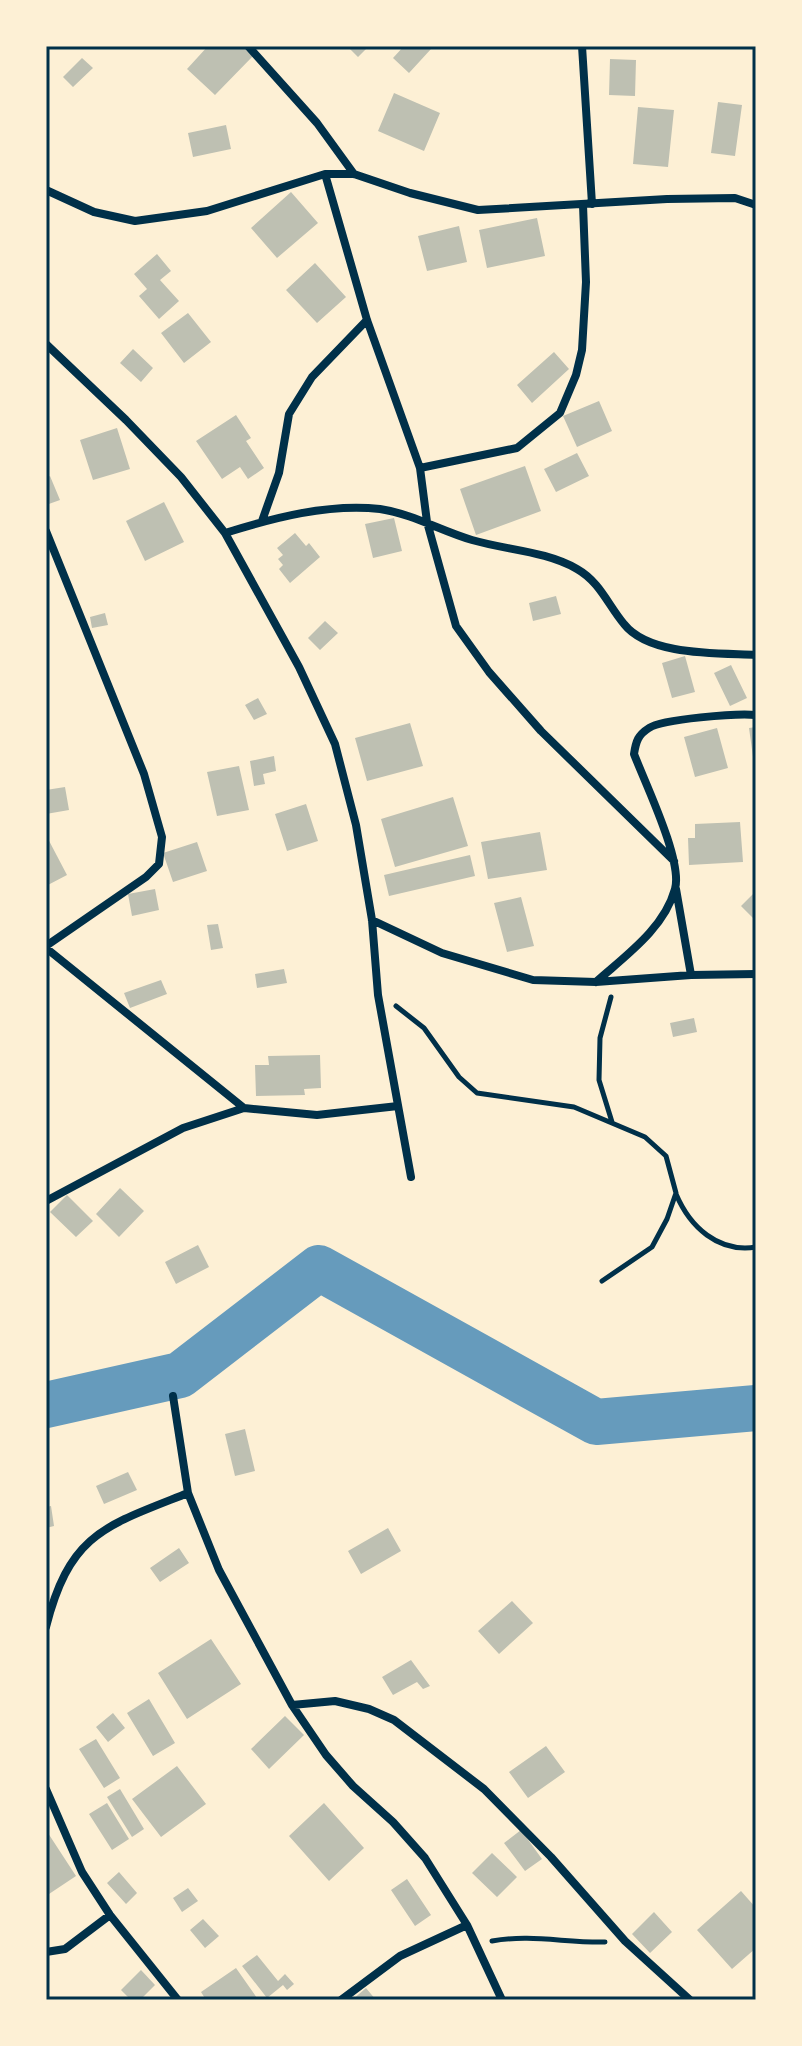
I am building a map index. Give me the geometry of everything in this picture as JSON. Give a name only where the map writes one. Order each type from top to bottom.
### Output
[{"type":"street","points":[[248,46],[317,123],[354,174]]},
{"type":"street","points":[[420,468],[517,448],[560,413],[576,375],[582,350],[586,282],[582,46]]},
{"type":"street","points":[[325,174],[367,320],[420,468],[427,522],[456,626],[489,672],[541,731],[674,861]]},
{"type":"street","points":[[46,190],[94,212],[135,221],[207,211],[325,174],[354,174],[410,193],[478,210],[667,199],[735,198],[756,205]]},
{"type":"street","points":[[262,521],[279,473],[289,414],[312,377],[367,320]]},
{"type":"street","points":[[46,344],[181,477],[225,533],[299,667],[335,744],[356,825],[372,920],[378,995],[411,1177]]},
{"type":"street","points":[[46,358],[55,353]]},
{"type":"street","points":[[225,533],[262,521],[322,510],[380,509],[427,522],[472,540],[573,567],[595,582],[624,625],[638,639],[698,651],[756,655]]},
{"type":"street","points":[[46,531],[144,774],[162,837],[159,864],[146,877],[46,947],[244,1108]]},
{"type":"street","points":[[691,975],[674,861],[634,754],[637,738],[652,725],[740,713],[756,715]]},
{"type":"street","points":[[596,982],[637,946],[661,918],[676,887]]},
{"type":"street","points":[[372,920],[442,953],[533,980],[596,982],[756,974]]},
{"type":"street","points":[[46,1201],[183,1128],[244,1108],[317,1115],[398,1106]]},
{"type":"street","points":[[173,1396],[188,1493],[219,1570],[292,1705],[326,1755],[425,1858],[467,1925],[502,2000]]},
{"type":"street","points":[[46,1627],[55,1593],[70,1561],[98,1533],[122,1519],[188,1493]]},
{"type":"street","points":[[292,1705],[335,1701],[369,1709],[394,1720],[484,1789],[551,1857],[625,1941],[690,2000]]},
{"type":"street","points":[[46,1789],[82,1872],[110,1915],[178,2000]]},
{"type":"street","points":[[46,1952],[65,1949],[110,1915]]},
{"type":"street","points":[[341,2000],[400,1956],[467,1925]]},
{"type":"path","points":[[612,1122],[599,1080],[600,1038],[615,980]]},
{"type":"path","points":[[378,995],[424,1028],[459,1077],[477,1093],[574,1107],[645,1137],[666,1156],[683,1211],[713,1242],[746,1249],[756,1247]]},
{"type":"path","points":[[602,1281],[652,1247],[676,1193]]},
{"type":"path","points":[[475,1944],[518,1936],[579,1943],[625,1941]]},
{"type":"building","points":[[208,46],[242,46],[253,56],[215,95],[187,69]]},
{"type":"building","points":[[347,46],[369,46],[358,57]]},
{"type":"building","points":[[404,46],[428,46],[431,49],[409,73],[393,58]]},
{"type":"building","points":[[82,58],[93,68],[73,87],[63,77]]},
{"type":"building","points":[[610,59],[636,60],[635,96],[609,95]]},
{"type":"building","points":[[394,93],[440,113],[424,151],[378,131]]},
{"type":"building","points":[[718,102],[742,105],[735,156],[711,153]]},
{"type":"building","points":[[638,107],[674,110],[668,167],[633,164]]},
{"type":"building","points":[[226,125],[231,149],[193,157],[188,133]]},
{"type":"building","points":[[291,192],[318,223],[277,258],[251,228]]},
{"type":"building","points":[[537,218],[545,256],[487,268],[479,230]]},
{"type":"building","points":[[459,226],[467,262],[427,271],[418,236]]},
{"type":"building","points":[[157,254],[171,271],[160,280],[179,301],[159,319],[139,296],[147,289],[134,274]]},
{"type":"building","points":[[315,263],[346,297],[317,323],[286,290]]},
{"type":"building","points":[[188,313],[211,342],[184,363],[161,333]]},
{"type":"building","points":[[133,349],[153,368],[141,382],[120,363]]},
{"type":"building","points":[[554,352],[569,369],[532,403],[517,385]]},
{"type":"building","points":[[599,401],[612,431],[577,447],[563,416]]},
{"type":"building","points":[[236,415],[251,438],[246,441],[264,468],[248,479],[240,467],[222,479],[196,441]]},
{"type":"building","points":[[117,428],[130,469],[93,480],[80,440]]},
{"type":"building","points":[[577,453],[589,476],[556,492],[544,469]]},
{"type":"building","points":[[525,466],[541,511],[476,535],[460,489]]},
{"type":"building","points":[[50,476],[60,500],[46,505],[46,478]]},
{"type":"building","points":[[164,502],[184,542],[145,561],[126,521]]},
{"type":"building","points":[[394,518],[402,551],[373,558],[365,524]]},
{"type":"building","points":[[295,533],[306,546],[309,543],[320,557],[290,583],[279,569],[283,565],[278,559],[283,555],[277,548]]},
{"type":"building","points":[[556,596],[561,614],[533,621],[529,603]]},
{"type":"building","points":[[105,613],[108,625],[92,628],[90,617]]},
{"type":"building","points":[[325,621],[338,633],[320,650],[308,638]]},
{"type":"building","points":[[685,656],[695,692],[672,698],[662,663]]},
{"type":"building","points":[[731,665],[747,698],[730,706],[714,673]]},
{"type":"building","points":[[258,698],[267,714],[254,720],[245,705]]},
{"type":"building","points":[[410,723],[423,766],[367,781],[355,738]]},
{"type":"building","points":[[756,727],[756,764],[754,764],[749,728]]},
{"type":"building","points":[[717,728],[728,768],[695,777],[684,737]]},
{"type":"building","points":[[274,756],[276,771],[263,774],[265,784],[254,786],[250,761]]},
{"type":"building","points":[[239,766],[249,810],[217,816],[207,772]]},
{"type":"building","points":[[65,787],[69,810],[46,814],[46,790]]},
{"type":"building","points":[[453,797],[468,846],[395,867],[381,819]]},
{"type":"building","points":[[306,804],[318,841],[287,851],[275,814]]},
{"type":"building","points":[[740,822],[743,862],[689,865],[688,838],[695,838],[695,824]]},
{"type":"building","points":[[540,832],[547,870],[488,879],[481,842]]},
{"type":"building","points":[[46,835],[67,875],[46,886]]},
{"type":"building","points":[[197,842],[207,871],[173,882],[163,853]]},
{"type":"building","points":[[470,855],[475,876],[389,896],[384,875]]},
{"type":"building","points":[[155,889],[159,910],[132,916],[128,894]]},
{"type":"building","points":[[756,891],[756,921],[741,906]]},
{"type":"building","points":[[521,897],[534,946],[507,952],[494,903]]},
{"type":"building","points":[[218,924],[223,948],[211,950],[207,925]]},
{"type":"building","points":[[284,969],[287,983],[257,988],[255,974]]},
{"type":"building","points":[[161,980],[167,994],[130,1008],[124,993]]},
{"type":"building","points":[[694,1018],[697,1032],[673,1037],[670,1023]]},
{"type":"building","points":[[320,1055],[321,1088],[304,1089],[305,1095],[256,1096],[255,1065],[269,1065],[268,1056]]},
{"type":"building","points":[[120,1188],[144,1211],[119,1237],[96,1214]]},
{"type":"building","points":[[67,1195],[93,1221],[76,1237],[50,1212]]},
{"type":"building","points":[[198,1245],[209,1267],[176,1284],[165,1262]]},
{"type":"building","points":[[245,1429],[255,1471],[235,1476],[225,1434]]},
{"type":"building","points":[[128,1472],[137,1490],[104,1504],[96,1486]]},
{"type":"building","points":[[51,1506],[54,1526],[46,1528],[46,1507]]},
{"type":"building","points":[[388,1528],[401,1551],[361,1574],[348,1551]]},
{"type":"building","points":[[179,1548],[189,1563],[160,1582],[150,1568]]},
{"type":"building","points":[[512,1601],[533,1623],[499,1654],[478,1631]]},
{"type":"building","points":[[211,1639],[241,1684],[187,1719],[158,1673]]},
{"type":"building","points":[[411,1660],[430,1686],[423,1689],[417,1682],[393,1695],[382,1677]]},
{"type":"building","points":[[149,1699],[175,1743],[153,1756],[127,1713]]},
{"type":"building","points":[[113,1713],[125,1728],[108,1742],[96,1727]]},
{"type":"building","points":[[285,1716],[304,1735],[269,1769],[251,1749]]},
{"type":"building","points":[[96,1739],[120,1778],[104,1788],[79,1749]]},
{"type":"building","points":[[546,1746],[565,1772],[528,1798],[509,1772]]},
{"type":"building","points":[[177,1766],[206,1804],[161,1837],[132,1799]]},
{"type":"building","points":[[120,1789],[144,1829],[132,1837],[107,1797]]},
{"type":"building","points":[[107,1803],[129,1839],[112,1850],[89,1814]]},
{"type":"building","points":[[324,1803],[364,1848],[329,1881],[289,1836]]},
{"type":"building","points":[[46,1830],[76,1876],[46,1896]]},
{"type":"building","points":[[521,1830],[542,1859],[525,1871],[504,1843]]},
{"type":"building","points":[[492,1853],[517,1877],[497,1897],[472,1873]]},
{"type":"building","points":[[119,1872],[137,1893],[126,1904],[107,1883]]},
{"type":"building","points":[[407,1879],[431,1915],[415,1926],[391,1890]]},
{"type":"building","points":[[188,1888],[198,1901],[182,1912],[173,1898]]},
{"type":"building","points":[[741,1891],[756,1908],[756,1948],[732,1969],[697,1930]]},
{"type":"building","points":[[654,1912],[672,1932],[650,1953],[632,1934]]},
{"type":"building","points":[[203,1919],[219,1936],[205,1948],[190,1930]]},
{"type":"building","points":[[257,1955],[278,1981],[285,1974],[294,1984],[287,1990],[283,1985],[267,1998],[242,1966]]},
{"type":"building","points":[[236,1968],[257,1998],[206,2000],[201,1992]]},
{"type":"building","points":[[141,1970],[155,1985],[140,2000],[131,2000],[121,1990]]},
{"type":"building","points":[[366,1988],[376,2000],[352,2000]]},
{"type":"waterway","points":[[46,1405],[180,1375],[319,1268],[596,1422],[756,1408]]}]
